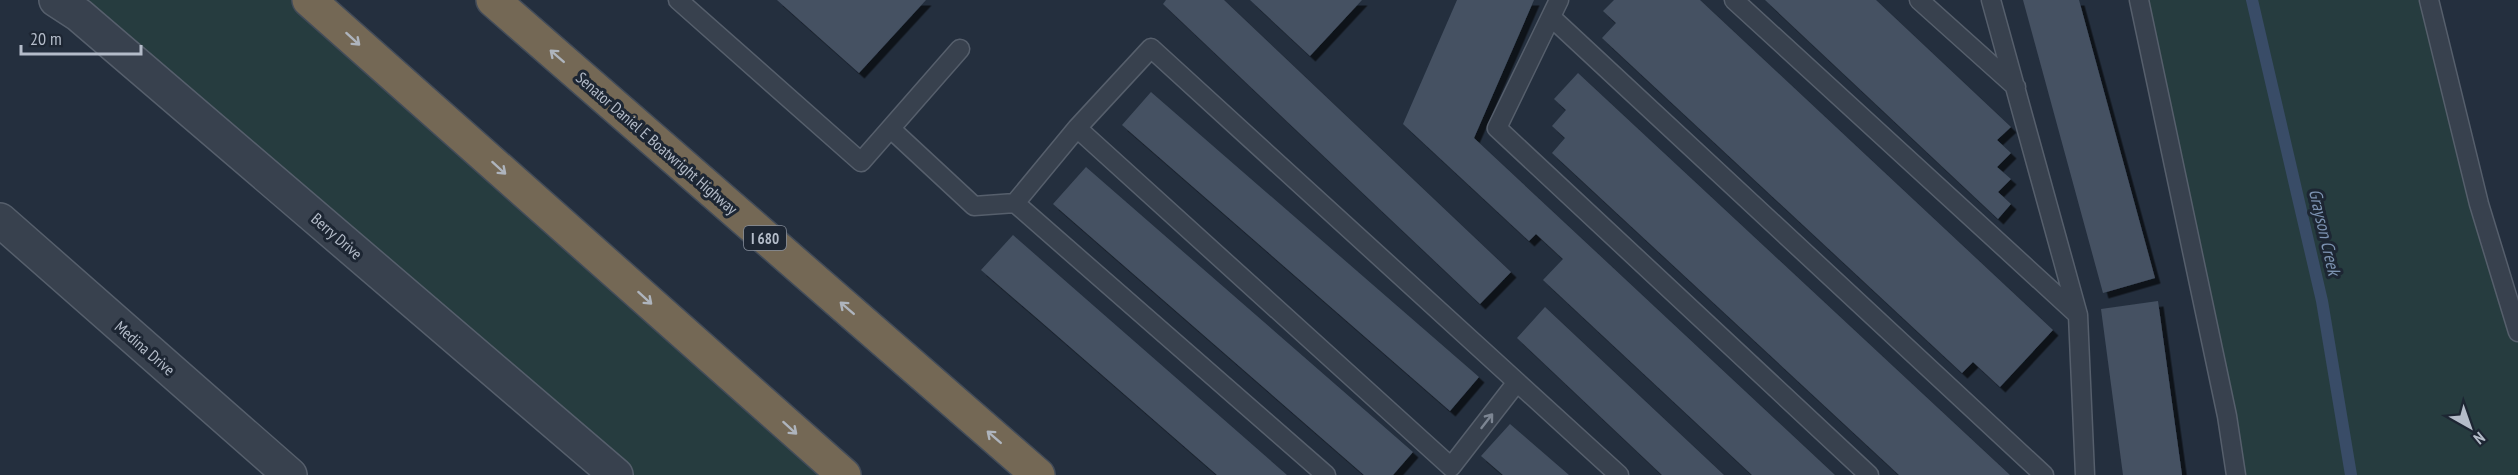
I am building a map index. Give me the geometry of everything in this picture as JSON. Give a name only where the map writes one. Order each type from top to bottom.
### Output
[{"type":"highway","points":[[309,0],[844,475]]},
{"type":"highway","name":"Senator Daniel E Boatwright Highway","points":[[493,0],[1038,475]]},
{"type":"street","name":"Berry Drive","points":[[56,0],[79,15],[616,475]]},
{"type":"street","name":"Medina Drive","points":[[0,220],[290,475]]},
{"type":"lane","points":[[678,0],[861,162],[960,49]]},
{"type":"lane","points":[[1559,0],[1497,128],[1869,475]]},
{"type":"lane","points":[[1734,0],[2078,315]]},
{"type":"lane","points":[[1919,0],[2017,88]]},
{"type":"lane","points":[[1991,0],[2078,315],[2085,475]]},
{"type":"lane","points":[[2139,0],[2227,416],[2236,475]]},
{"type":"lane","points":[[2429,0],[2479,204],[2518,332]]},
{"type":"lane","points":[[1551,17],[2044,475]]},
{"type":"lane","points":[[1015,203],[1077,128],[1151,48],[1619,475]]},
{"type":"lane","points":[[1077,128],[1452,472],[1517,382]]},
{"type":"lane","points":[[891,129],[974,206],[1015,203],[1326,475]]},
{"type":"green space","points":[[56,0],[309,0],[844,475],[616,475]]},
{"type":"green space","points":[[2139,0],[2429,0],[2518,332],[2518,475],[2236,475]]},
{"type":"building","points":[[777,0],[926,0],[859,73]]},
{"type":"building","points":[[1166,0],[1224,0],[1511,272],[1480,304],[1163,4]]},
{"type":"building","points":[[1250,0],[1362,0],[1310,56]]},
{"type":"building","points":[[1457,0],[1534,0],[1474,138],[1835,475],[1752,475],[1543,280],[1563,259],[1536,234],[1529,241],[1403,124]]},
{"type":"building","points":[[1614,0],[1700,0],[2053,330],[2000,387],[1973,362],[1962,373],[1602,38],[1616,23],[1603,11]]},
{"type":"building","points":[[1765,0],[1876,0],[2011,127],[1997,140],[2011,153],[1997,167],[2011,179],[1998,192],[2011,204],[1998,219]]},
{"type":"building","points":[[2023,0],[2079,0],[2155,278],[2103,293]]},
{"type":"building","points":[[1578,73],[2010,475],[1899,475],[1552,153],[1565,138],[1552,126],[1566,110],[1554,99]]},
{"type":"building","points":[[1151,92],[1479,377],[1450,411],[1122,125]]},
{"type":"building","points":[[1086,167],[1413,452],[1393,475],[1364,475],[1053,204]]},
{"type":"building","points":[[1013,235],[1287,475],[1217,475],[981,270]]},
{"type":"building","points":[[2158,301],[2182,475],[2123,475],[2101,309]]},
{"type":"building","points":[[1545,307],[1724,475],[1662,475],[1517,338]]},
{"type":"building","points":[[1510,424],[1569,475],[1503,475],[1481,456]]},
{"type":"waterway","name":"Grayson Creek","points":[[2252,0],[2322,301],[2351,475]]}]
